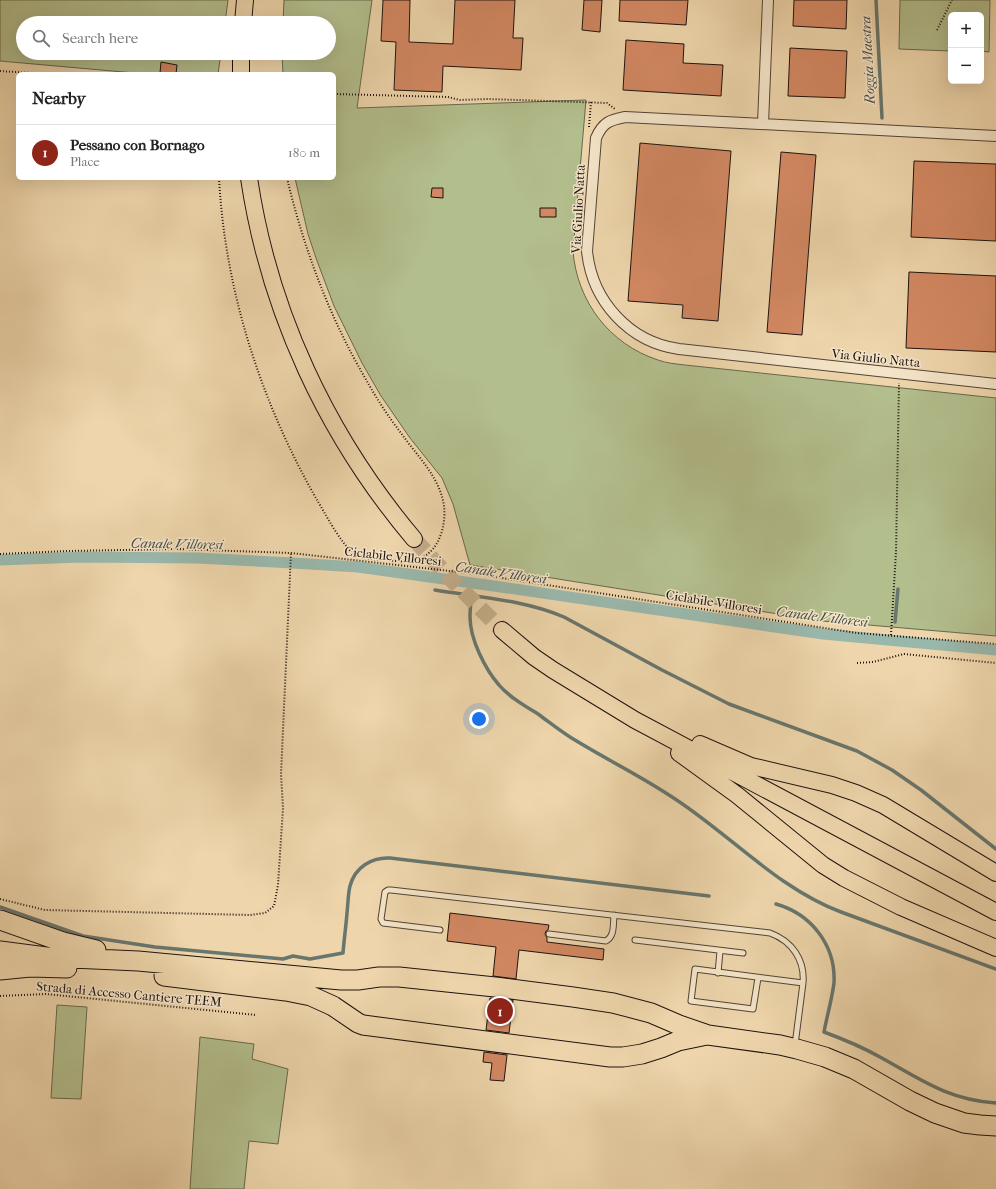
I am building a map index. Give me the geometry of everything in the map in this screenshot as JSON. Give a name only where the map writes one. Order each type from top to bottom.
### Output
[{"type":"highway","points":[[0,920],[63,942],[138,960]]},
{"type":"highway","points":[[0,951],[50,957],[120,970],[286,991],[311,996],[333,1006],[363,1025],[610,1057],[623,1057],[642,1054],[678,1041],[708,1035]]},
{"type":"highway","points":[[50,957],[138,960],[341,980],[394,977],[495,987],[613,1003],[640,1009],[678,1025],[708,1035],[794,1048],[825,1057],[841,1063],[875,1080],[910,1101],[935,1113],[964,1123],[996,1126]]},
{"type":"highway","points":[[0,970],[40,967],[120,970]]},
{"type":"main road","points":[[244,16],[245,0]]},
{"type":"main road","points":[[241,72],[242,60]]},
{"type":"main road","points":[[249,180],[259,234],[270,274],[282,313],[303,365],[321,402],[349,450],[384,501],[414,539]]},
{"type":"main road","points":[[502,630],[534,657],[553,670],[635,720],[996,912]]},
{"type":"main road","points":[[635,720],[693,741],[751,766],[832,785],[856,793],[883,805],[996,873]]},
{"type":"main road","points":[[635,720],[737,795],[823,865],[844,878],[895,904],[996,948]]},
{"type":"street","points":[[763,124],[768,0]]},
{"type":"street","name":"Via Giulio Natta","points":[[996,136],[625,117],[610,120],[601,128],[596,138],[587,251],[592,275],[600,295],[612,313],[634,332],[652,342],[670,348],[996,384]]},
{"type":"lane","points":[[440,930],[382,922],[385,892],[391,890],[772,934],[791,946],[797,954],[802,968],[803,984],[794,1048]]},
{"type":"lane","points":[[549,934],[606,941],[610,939],[612,935],[614,915]]},
{"type":"lane","points":[[635,940],[743,953]]},
{"type":"lane","points":[[718,973],[720,951]]},
{"type":"lane","points":[[758,978],[753,1009],[691,1001],[695,970],[758,978],[803,984]]},
{"type":"path","points":[[937,30],[952,0]]},
{"type":"path","points":[[0,71],[16,72]]},
{"type":"path","points":[[336,94],[448,97],[460,100],[488,99],[607,103],[625,117]]},
{"type":"path","points":[[589,129],[591,102]]},
{"type":"path","points":[[891,635],[896,552],[899,382]]},
{"type":"path","name":"Ciclabile Villoresi","points":[[0,554],[177,549],[291,554],[476,574],[857,633],[996,644]]},
{"type":"path","points":[[0,899],[44,910],[250,915],[265,912],[274,906],[278,885],[283,808],[281,774],[291,554]]},
{"type":"path","points":[[354,554],[354,560]]},
{"type":"path","points":[[416,562],[416,567]]},
{"type":"path","points":[[857,663],[873,662],[904,654],[996,663]]},
{"type":"path","name":"Strada di Accesso Cantiere TEEM","points":[[0,996],[46,994],[256,1015]]},
{"type":"green space","points":[[0,0],[228,0],[226,16],[16,16],[16,60],[220,60],[218,72],[124,72],[0,61]]},
{"type":"green space","points":[[284,0],[372,0],[357,108],[586,100],[573,251],[576,269],[581,287],[599,318],[611,332],[640,353],[668,363],[996,398],[996,636],[822,621],[470,565],[453,504],[442,478],[410,438],[381,396],[362,363],[334,306],[308,234],[295,180],[336,180],[336,72],[283,72],[282,60],[336,60],[336,16],[283,16]]},
{"type":"green space","points":[[900,0],[990,0],[989,52],[984,51],[984,12],[948,12],[948,51],[899,49]]},
{"type":"green space","points":[[57,1005],[87,1007],[81,1099],[51,1098]]},
{"type":"green space","points":[[200,1037],[254,1044],[252,1059],[288,1069],[278,1144],[249,1141],[244,1189],[190,1189]]},
{"type":"building","points":[[383,0],[410,0],[409,42],[453,44],[455,0],[515,0],[513,38],[523,38],[521,70],[443,66],[442,92],[394,90],[396,42],[381,41]]},
{"type":"building","points":[[584,0],[602,0],[600,32],[582,30]]},
{"type":"building","points":[[620,0],[688,0],[686,25],[619,21]]},
{"type":"building","points":[[794,0],[847,0],[846,29],[793,26]]},
{"type":"building","points":[[626,40],[684,44],[683,63],[723,65],[721,96],[623,90]]},
{"type":"building","points":[[790,48],[847,51],[845,98],[788,96]]},
{"type":"building","points":[[161,62],[177,65],[176,72],[160,72]]},
{"type":"building","points":[[640,143],[731,151],[718,321],[682,318],[683,305],[628,301]]},
{"type":"building","points":[[781,152],[816,155],[802,335],[767,332]]},
{"type":"building","points":[[914,161],[996,164],[996,241],[911,237]]},
{"type":"building","points":[[432,188],[443,188],[443,198],[431,197]]},
{"type":"building","points":[[540,208],[556,208],[556,217],[540,217]]},
{"type":"building","points":[[909,272],[996,276],[996,352],[906,348]]},
{"type":"building","points":[[450,913],[549,925],[545,934],[547,942],[604,949],[603,960],[519,950],[516,979],[493,976],[496,947],[447,941]]},
{"type":"building","points":[[490,998],[513,1000],[509,1033],[486,1030]]},
{"type":"building","points":[[484,1052],[507,1055],[504,1081],[490,1080],[492,1063],[483,1062]]},
{"type":"waterway","name":"Roggia Maestra","points":[[876,0],[882,118]]},
{"type":"waterway","name":"Canale Villoresi","points":[[0,560],[83,557],[197,558],[358,567],[823,634],[996,650]]},
{"type":"waterway","name":"Roggia Maestra","points":[[895,622],[898,589]]},
{"type":"waterway","points":[[435,590],[517,603],[549,611],[564,617],[729,704],[857,751],[892,770],[921,790],[996,849]]},
{"type":"waterway","points":[[471,596],[470,617],[475,644],[489,671],[499,685],[517,701],[594,752],[669,795],[711,825],[773,874],[817,901],[841,912],[996,969]]},
{"type":"waterway","points":[[0,907],[83,936],[155,947],[283,959],[293,956],[310,959],[343,953],[349,892],[352,879],[365,864],[383,858],[709,896]]},
{"type":"waterway","points":[[776,904],[800,915],[810,923],[819,933],[831,956],[834,969],[834,983],[824,1032],[866,1050],[949,1093],[963,1098],[996,1103]]},
{"type":"tunnel","points":[[414,539],[447,575],[502,630]]},
{"type":"place","name":"Pessano con Bornago","points":[[500,1011]]}]
